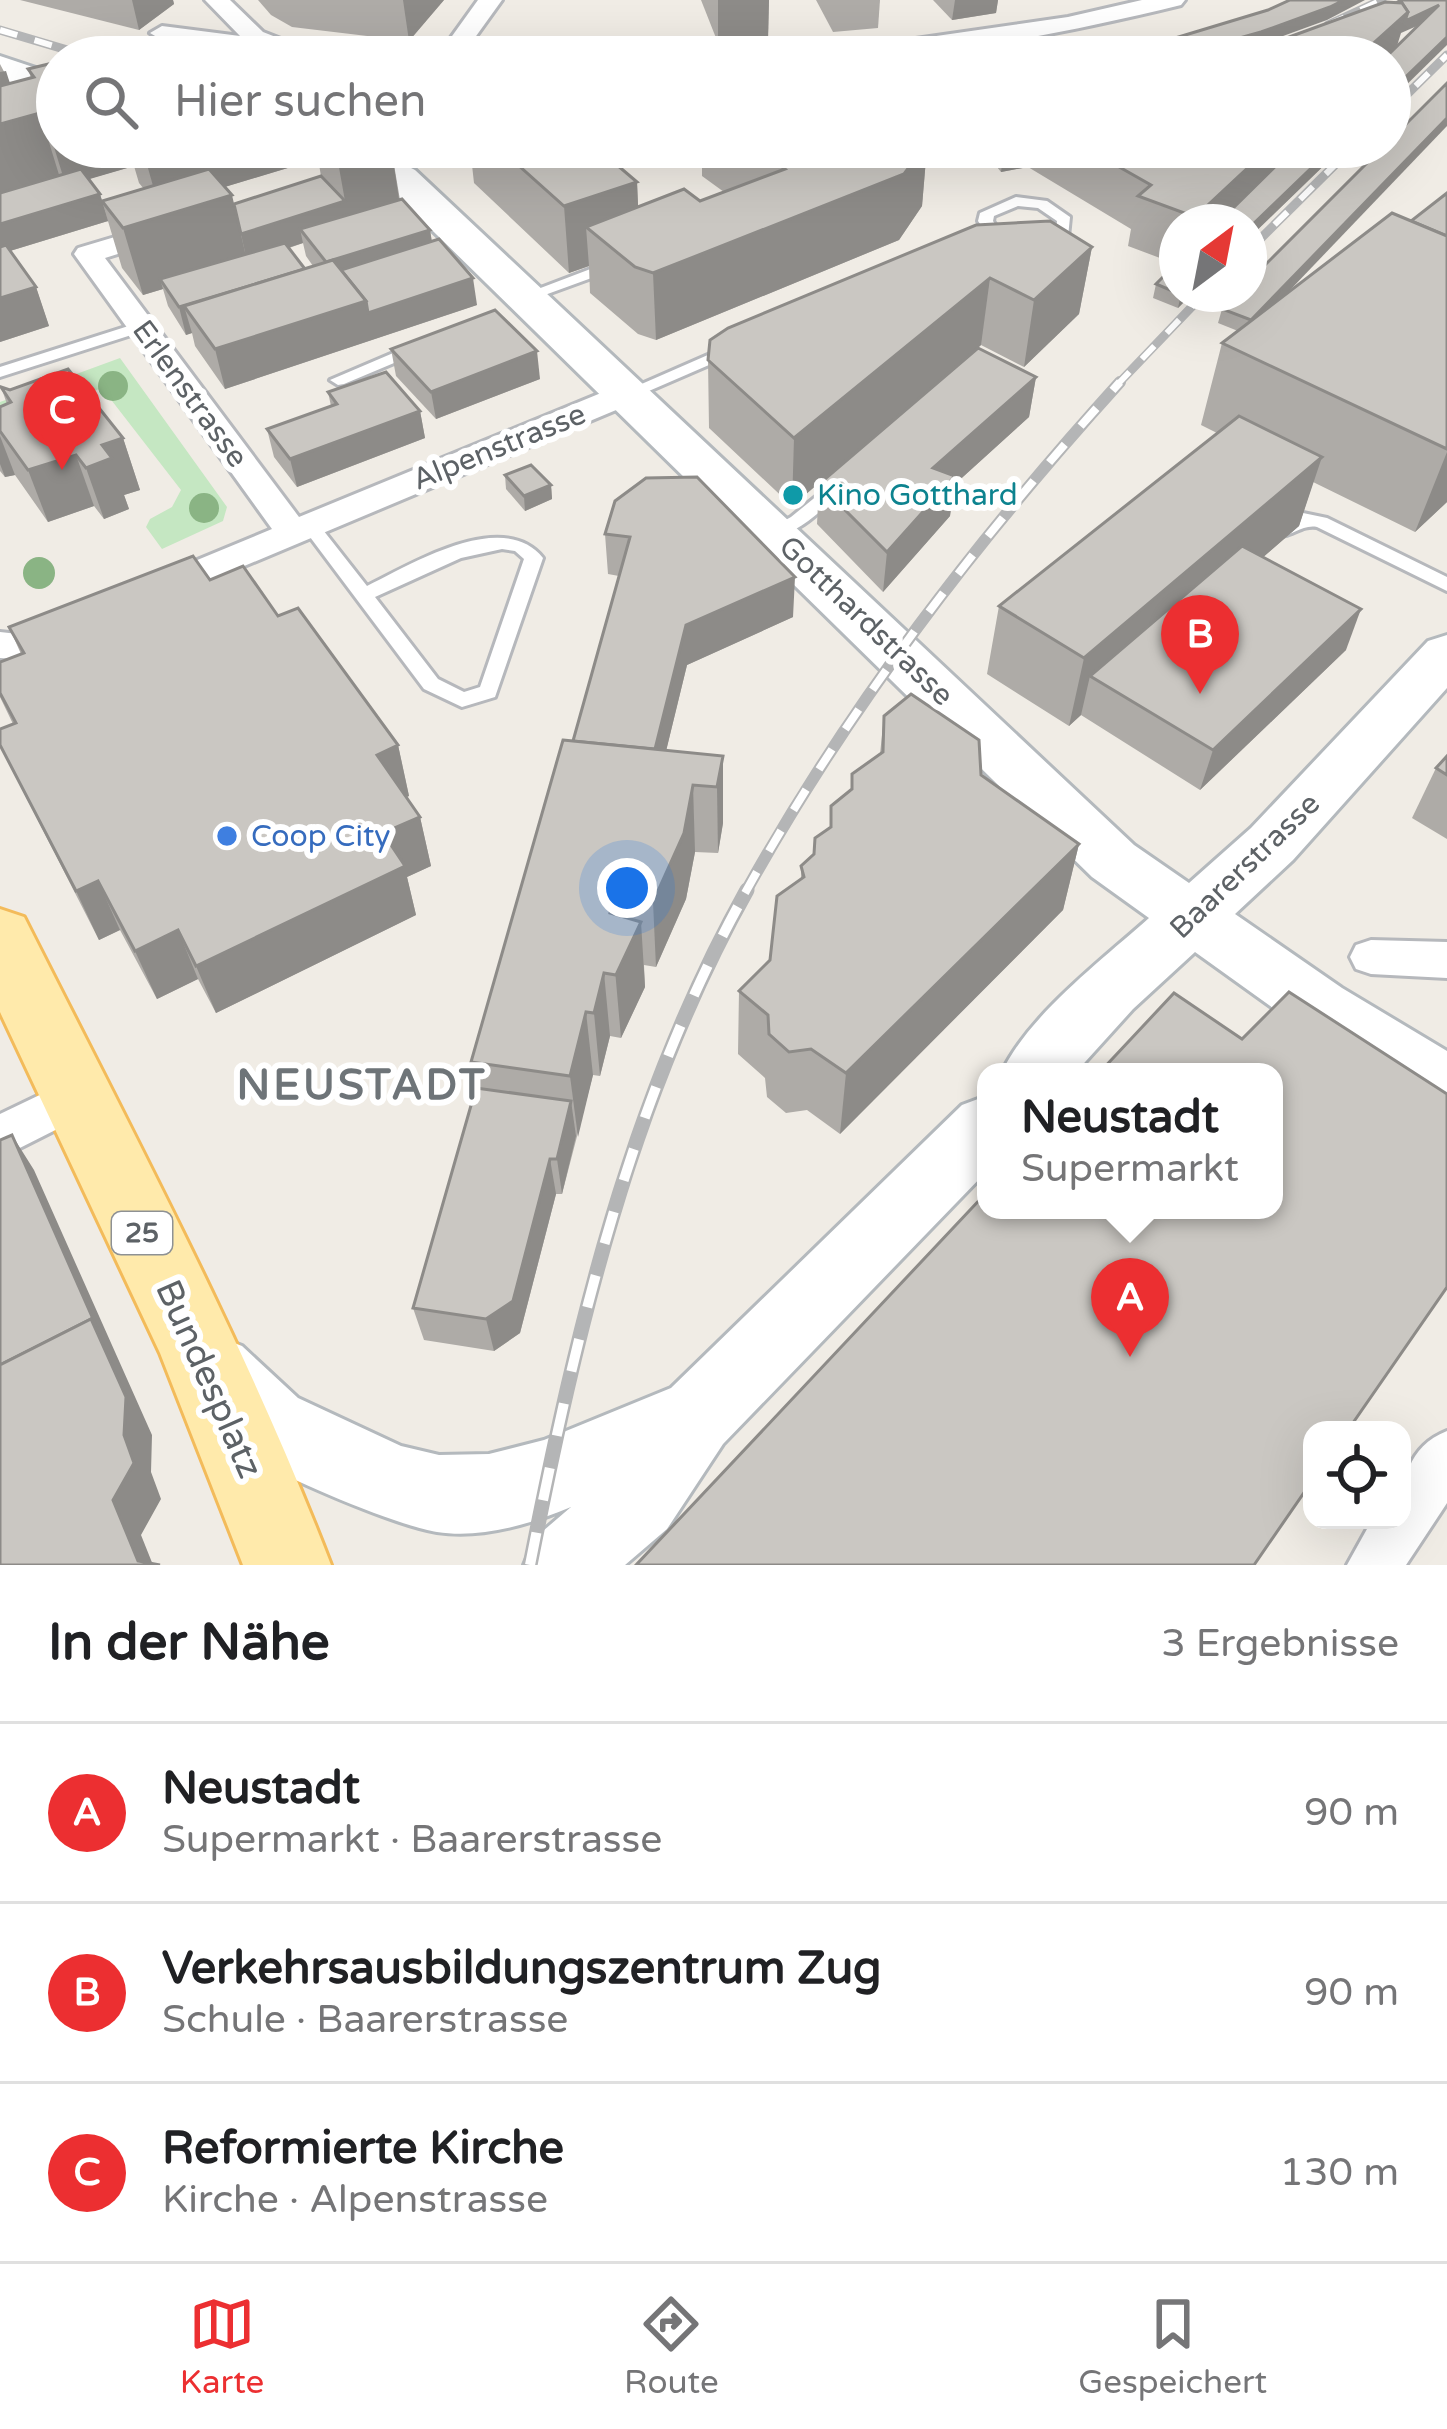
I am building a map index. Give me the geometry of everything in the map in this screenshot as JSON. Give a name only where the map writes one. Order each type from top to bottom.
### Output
[{"type":"main road","name":"Bundesplatz","points":[[0,937],[73,1099],[210,1366],[286,1565]]},
{"type":"street","points":[[217,0],[253,36]]},
{"type":"street","points":[[464,36],[490,0]]},
{"type":"street","points":[[985,36],[1069,24],[1173,0]]},
{"type":"street","points":[[162,33],[183,36]]},
{"type":"street","points":[[4,62],[36,77]]},
{"type":"street","points":[[328,180],[350,168]]},
{"type":"street","name":"Gotthardstrasse","points":[[387,168],[520,304],[629,393],[1113,860],[1320,1007],[1447,1085]]},
{"type":"street","name":"Erlenstrasse","points":[[197,220],[88,254],[302,529]]},
{"type":"street","name":"Alpenstrasse","points":[[128,602],[202,585],[302,529],[629,393]]},
{"type":"street","points":[[7,655],[85,620]]},
{"type":"street","name":"Baarerstrasse","points":[[1043,1063],[1111,990],[1195,918],[1308,806],[1447,654]]},
{"type":"street","points":[[1371,957],[1447,960]]},
{"type":"street","points":[[0,1137],[73,1099]]},
{"type":"street","points":[[564,1565],[640,1501],[696,1417],[818,1300],[977,1135]]},
{"type":"street","points":[[210,1366],[271,1425],[395,1483],[439,1494],[489,1493],[554,1477],[593,1456],[696,1417]]},
{"type":"street","points":[[1374,1565],[1447,1457]]},
{"type":"lane","points":[[1003,203],[1042,204],[1065,220],[1063,234],[1046,242],[988,238],[985,220],[993,207],[1003,203]]},
{"type":"lane","points":[[520,304],[639,256]]},
{"type":"lane","points":[[0,372],[141,326]]},
{"type":"lane","points":[[338,380],[442,338]]},
{"type":"lane","name":"Alpenstrasse","points":[[629,393],[757,338]]},
{"type":"lane","points":[[773,532],[797,520],[850,474]]},
{"type":"lane","points":[[1277,533],[1303,519],[1321,522],[1447,585]]},
{"type":"lane","points":[[302,529],[366,594],[431,685],[462,700],[488,692],[534,558],[518,543],[491,540],[366,594]]},
{"type":"green space","points":[[120,358],[227,507],[223,521],[162,549],[146,527],[150,519],[172,507],[181,490],[102,388],[0,426],[0,402]]},
{"type":"building","points":[[1290,0],[1344,0],[1247,36],[1182,36]]},
{"type":"building","points":[[1447,0],[1447,37],[1411,72],[1407,36],[1439,5],[1405,21],[1408,12],[1396,3]]},
{"type":"building","points":[[1385,2],[1402,3],[1408,12],[1381,36],[1292,36]]},
{"type":"building","points":[[36,67],[36,114],[0,124],[0,86],[34,77],[28,69]]},
{"type":"building","points":[[1447,83],[1447,118],[1411,155],[1411,119]]},
{"type":"building","points":[[521,168],[621,168],[637,182],[564,206]]},
{"type":"building","points":[[908,168],[904,174],[653,273],[635,267],[586,227],[684,189],[700,201],[785,169]]},
{"type":"building","points":[[1121,168],[1248,168],[1209,204],[1160,204],[1138,196],[1151,185]]},
{"type":"building","points":[[1274,168],[1311,168],[1267,211],[1267,204],[1237,204]]},
{"type":"building","points":[[1362,168],[1398,168],[1267,304],[1267,263]]},
{"type":"building","points":[[81,169],[100,194],[0,224],[0,193]]},
{"type":"building","points":[[209,169],[232,195],[123,228],[102,201]]},
{"type":"building","points":[[321,176],[345,201],[241,234],[234,204]]},
{"type":"building","points":[[1447,193],[1447,236],[1411,221]]},
{"type":"building","points":[[402,199],[430,230],[326,262],[300,229]]},
{"type":"building","points":[[1392,213],[1447,236],[1447,449],[1222,343]]},
{"type":"building","points":[[1050,221],[1092,247],[1034,300],[990,278],[794,438],[708,360],[710,340],[728,328],[976,225]]},
{"type":"building","points":[[439,239],[473,278],[368,313],[366,301],[341,270]]},
{"type":"building","points":[[285,243],[305,269],[179,307],[160,279]]},
{"type":"building","points":[[6,245],[36,287],[0,298],[0,247]]},
{"type":"building","points":[[333,260],[366,301],[215,349],[184,306]]},
{"type":"building","points":[[495,310],[537,351],[431,392],[391,349]]},
{"type":"building","points":[[1230,312],[1259,312],[1251,320]]},
{"type":"building","points":[[978,348],[1036,377],[933,468],[955,476],[887,552],[819,484]]},
{"type":"building","points":[[68,369],[123,438],[102,445],[112,458],[86,468],[76,455],[28,470],[0,431],[0,407],[11,402],[1,387],[10,390]]},
{"type":"building","points":[[386,372],[420,411],[290,459],[267,429],[337,404],[328,392]]},
{"type":"building","points":[[1239,416],[1322,457],[1084,658],[999,606]]},
{"type":"building","points":[[531,465],[551,485],[524,496],[505,475]]},
{"type":"building","points":[[697,477],[795,577],[686,625],[655,749],[573,741],[630,537],[605,534],[615,501],[646,478]]},
{"type":"building","points":[[1242,546],[1361,609],[1213,750],[1090,676]]},
{"type":"building","name":"Coop City","points":[[193,556],[210,580],[243,566],[278,616],[298,608],[398,745],[377,755],[420,817],[383,833],[405,866],[196,966],[178,930],[135,951],[98,881],[76,891],[0,745],[0,729],[16,723],[0,693],[0,662],[24,653],[9,627]]},
{"type":"building","points":[[911,694],[979,740],[981,775],[1079,844],[846,1073],[811,1049],[789,1052],[769,1034],[768,1015],[739,991],[770,960],[777,896],[804,877],[801,866],[814,854],[815,838],[831,827],[831,806],[852,789],[852,774],[883,752],[884,716]]},
{"type":"building","points":[[563,740],[723,756],[717,787],[693,785],[684,833],[653,902],[614,897],[610,913],[641,922],[616,975],[604,973],[594,1013],[586,1012],[570,1076],[471,1062]]},
{"type":"building","points":[[1447,756],[1447,775],[1436,768]]},
{"type":"building","points":[[1289,992],[1447,1094],[1447,1287],[1354,1421],[1303,1421],[1303,1494],[1254,1565],[636,1565],[977,1203],[977,1219],[1283,1219],[1283,1063],[1108,1063],[1174,993],[1242,1039]]},
{"type":"building","points":[[476,1088],[571,1101],[557,1159],[550,1159],[513,1301],[486,1319],[413,1308]]},
{"type":"building","points":[[12,1135],[97,1328],[91,1319],[0,1365],[0,1140]]},
{"type":"building","points":[[91,1319],[126,1397],[124,1435],[134,1463],[113,1500],[138,1561],[160,1565],[0,1565],[0,1365]]},
{"type":"railway","points":[[1328,25],[1382,0]]},
{"type":"railway","points":[[0,30],[36,41]]},
{"type":"railway","points":[[1411,90],[1447,55]]},
{"type":"railway","points":[[1267,232],[1332,168]]},
{"type":"railway","points":[[1117,385],[1187,312]]},
{"type":"railway","points":[[745,893],[827,756],[918,627],[1016,502],[1120,382]]},
{"type":"railway","points":[[530,1565],[588,1304],[639,1134],[706,969],[747,890]]},
{"type":"place","name":"Reformierte Kirche","points":[[62,470]]},
{"type":"place","name":"Kino Gotthard","points":[[793,495]]},
{"type":"place","name":"Verkehrsausbildungszentrum Zug","points":[[1200,694]]},
{"type":"place","name":"Coop City","points":[[227,836]]},
{"type":"place","name":"Neustadt","points":[[1130,1357]]},
{"type":"district","name":"NEUSTADT","points":[[362,1085]]}]
